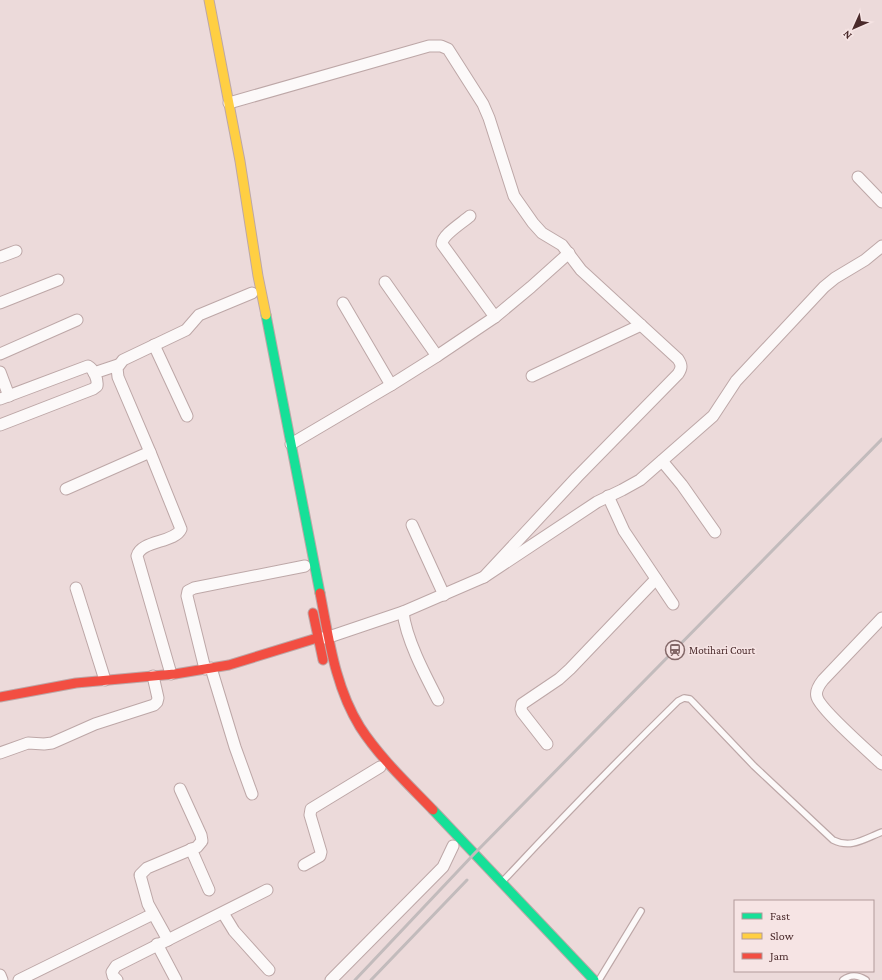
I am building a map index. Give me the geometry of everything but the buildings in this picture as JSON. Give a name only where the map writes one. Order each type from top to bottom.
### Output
[{"type":"main road","points":[[209,0],[229,103],[258,276],[334,661],[346,698],[354,717],[372,744],[388,764],[594,980]]},
{"type":"main road","points":[[244,248],[253,297]]},
{"type":"main road","points":[[311,602],[317,638],[325,670]]},
{"type":"main road","points":[[0,697],[76,684],[171,674],[229,665],[317,638]]},
{"type":"main road","points":[[331,684],[341,711]]},
{"type":"main road","points":[[346,721],[382,770]]},
{"type":"street","points":[[229,103],[429,46],[441,46],[448,49],[483,104],[489,118],[512,190],[518,202],[537,228],[562,245],[581,270],[681,363],[680,370],[577,477],[484,577]]},
{"type":"street","points":[[858,176],[882,202]]},
{"type":"street","points":[[470,216],[443,238],[442,244],[495,317]]},
{"type":"street","points":[[317,638],[329,637],[403,612],[484,577],[597,502],[635,483],[713,416],[736,381],[824,287],[835,278],[865,260],[882,246]]},
{"type":"street","points":[[0,257],[16,251]]},
{"type":"street","points":[[291,444],[391,385],[495,317],[569,253]]},
{"type":"street","points":[[0,303],[58,280]]},
{"type":"street","points":[[385,282],[437,356]]},
{"type":"street","points":[[94,373],[118,365],[123,360],[186,330],[199,315],[253,297]]},
{"type":"street","points":[[343,303],[391,385]]},
{"type":"street","points":[[0,354],[77,320]]},
{"type":"street","points":[[532,376],[640,325]]},
{"type":"street","points":[[154,345],[187,416]]},
{"type":"street","points":[[118,365],[118,377],[181,529],[176,534],[140,550],[137,556],[171,674]]},
{"type":"street","points":[[0,372],[5,398],[84,367],[90,367],[98,384],[93,389],[0,424]]},
{"type":"street","points":[[66,489],[150,452]]},
{"type":"street","points":[[662,461],[682,485],[715,532]]},
{"type":"street","points":[[608,496],[624,531],[673,604]]},
{"type":"street","points":[[412,525],[444,595]]},
{"type":"street","points":[[252,794],[208,668],[187,596],[188,591],[194,588],[305,566]]},
{"type":"street","points":[[547,744],[522,712],[522,704],[559,679],[570,669],[656,579]]},
{"type":"street","points":[[76,588],[105,680]]},
{"type":"street","points":[[403,612],[404,622],[425,675],[438,700]]},
{"type":"street","points":[[882,618],[823,680],[816,692],[817,698],[828,712],[882,764]]},
{"type":"street","points":[[0,753],[28,743],[52,743],[95,724],[154,704],[157,702],[158,698],[154,676]]},
{"type":"street","points":[[304,865],[320,856],[322,852],[310,815],[310,809],[382,770]]},
{"type":"street","points":[[168,940],[153,914],[145,895],[141,878],[142,872],[147,868],[191,849],[199,845],[202,841],[180,788]]},
{"type":"street","points":[[331,980],[443,867],[453,846]]},
{"type":"street","points":[[191,849],[209,890]]},
{"type":"street","points":[[117,980],[112,974],[114,968],[157,944],[223,913],[267,890]]},
{"type":"street","points":[[223,913],[234,932],[254,952],[268,970]]},
{"type":"street","points":[[19,980],[153,914]]},
{"type":"street","points":[[157,944],[176,980]]},
{"type":"street","points":[[0,975],[2,980]]},
{"type":"lane","points":[[501,883],[603,776],[678,701],[684,698],[690,699],[754,766],[832,840],[840,844],[847,845],[882,832]]},
{"type":"lane","points":[[599,980],[641,911]]},
{"type":"lane","points":[[843,980],[853,976],[860,976],[866,980]]},
{"type":"railway","points":[[355,980],[474,854],[882,439]]},
{"type":"railway","points":[[371,980],[467,880]]},
{"type":"traffic: fast","points":[[266,315],[320,593]]},
{"type":"traffic: fast","points":[[433,810],[594,980]]},
{"type":"traffic: slow","points":[[209,0],[240,161],[258,276],[266,315]]},
{"type":"traffic: jam","points":[[320,593],[334,662],[344,696],[351,712],[376,749],[433,810]]},
{"type":"traffic: jam","points":[[313,613],[323,660]]},
{"type":"traffic: jam","points":[[0,697],[76,683],[175,674],[229,665],[317,638]]},
{"type":"place","name":"Motihari Court","points":[[675,650]]}]
